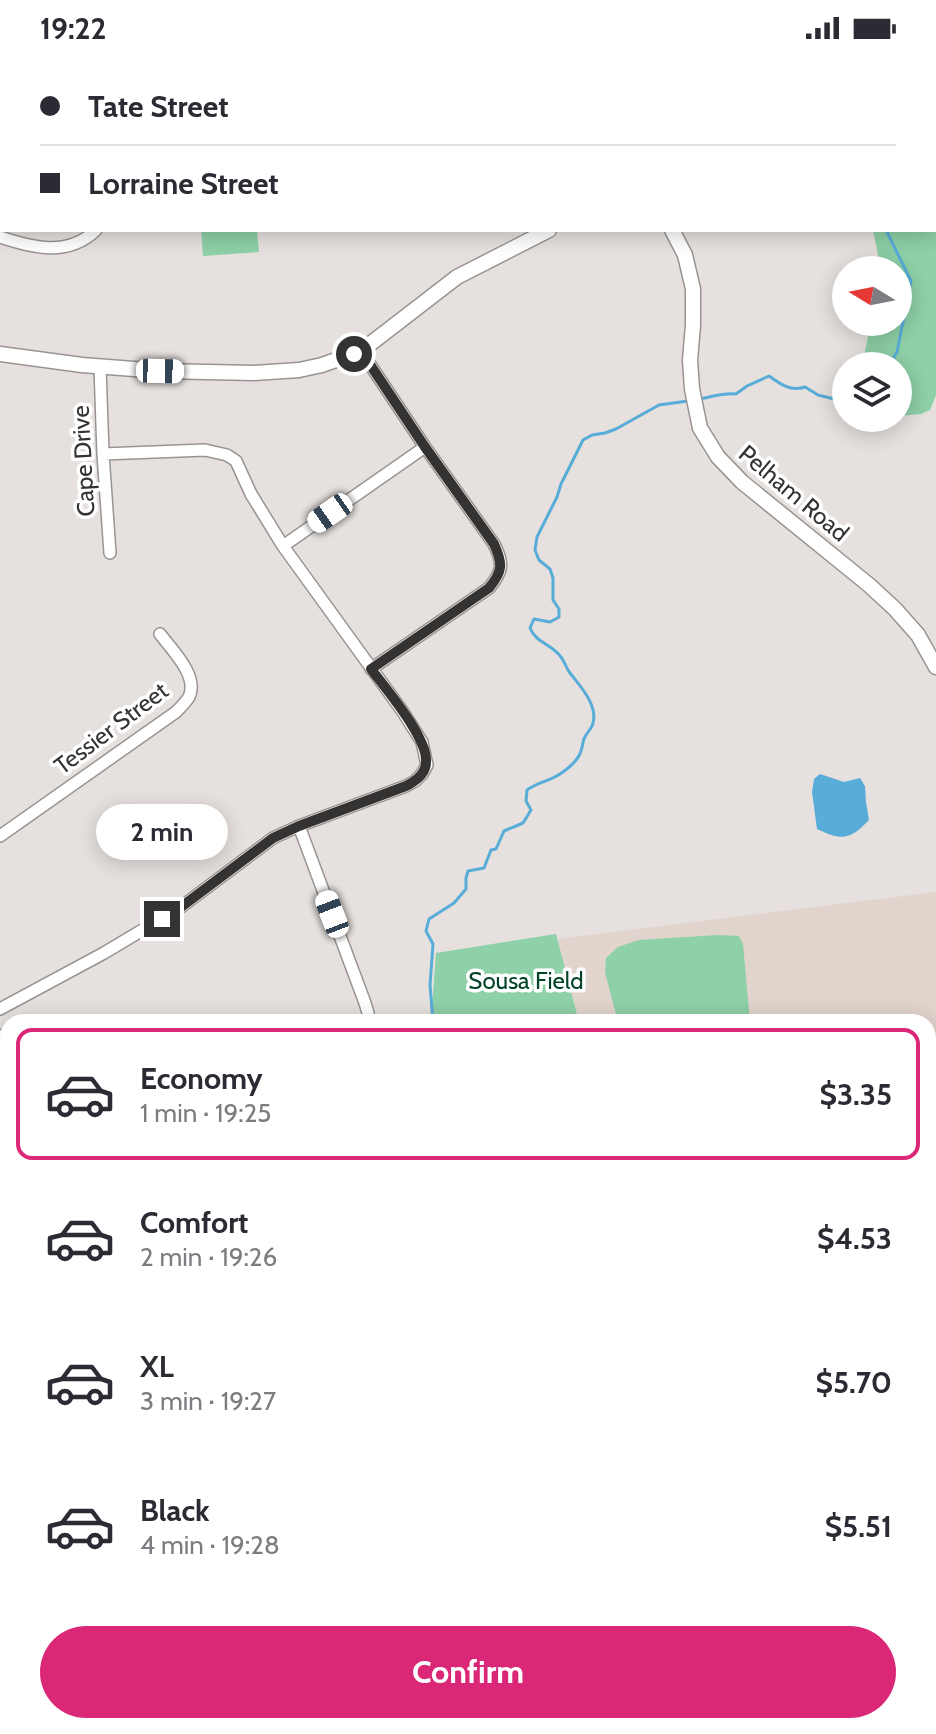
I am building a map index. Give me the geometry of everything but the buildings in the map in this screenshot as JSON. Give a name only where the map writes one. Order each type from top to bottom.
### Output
[{"type":"street","points":[[0,237],[33,247],[56,248],[79,242],[93,232]]},
{"type":"street","points":[[0,354],[160,371],[277,372],[322,365],[361,351],[457,277],[545,232]]},
{"type":"street","name":"Pelham Road","points":[[673,232],[685,255],[693,289],[690,360],[695,413],[700,428],[718,457],[742,482],[895,609],[918,635],[935,664]]},
{"type":"street","points":[[361,351],[494,544],[500,557],[501,570],[489,588],[371,669]]},
{"type":"street","name":"Cape Drive","points":[[100,367],[110,553]]},
{"type":"street","points":[[283,546],[425,447]]},
{"type":"street","points":[[0,1009],[143,931],[181,907],[273,838],[415,781],[427,765],[422,742],[410,722],[283,546],[251,494],[236,461],[227,455],[205,450],[103,454]]},
{"type":"street","name":"Tessier Street","points":[[0,836],[176,712],[189,697],[191,682],[185,668],[160,634]]},
{"type":"street","points":[[299,826],[368,1014]]},
{"type":"shaded area","points":[[936,892],[936,1014],[577,1014],[557,939]]},
{"type":"green space","points":[[201,232],[257,232],[259,252],[203,256]]},
{"type":"green space","points":[[873,232],[936,232],[936,395],[930,410],[912,415],[912,352],[865,352],[868,336],[912,336],[912,256],[878,256]]},
{"type":"green space","name":"Sousa Field","points":[[556,934],[577,1014],[432,1014],[436,953]]},
{"type":"green space","points":[[739,936],[743,944],[749,1014],[616,1014],[605,972],[606,958],[618,947],[639,940]]},
{"type":"water","points":[[820,774],[844,782],[860,778],[865,786],[869,820],[851,835],[839,837],[817,829],[812,792],[814,779]]},
{"type":"waterway","points":[[887,232],[911,281],[897,352]]},
{"type":"waterway","points":[[699,399],[736,394],[769,376],[786,386],[795,389],[805,387],[832,398]]},
{"type":"waterway","points":[[432,1014],[430,985],[433,944],[426,931],[429,919],[454,903],[466,889],[468,871],[484,868],[491,850],[496,849],[504,831],[523,823],[531,810],[526,801],[527,790],[556,777],[575,761],[593,723],[593,709],[583,690],[557,653],[536,637],[530,628],[534,619],[550,622],[559,617],[559,609],[553,600],[550,569],[539,560],[535,550],[537,537],[583,440],[616,429],[659,405],[688,401]]},
{"type":"route","points":[[162,919],[273,838],[406,786],[422,774],[427,765],[422,742],[371,669],[489,588],[501,570],[500,557],[494,544],[361,351],[354,354]]}]
